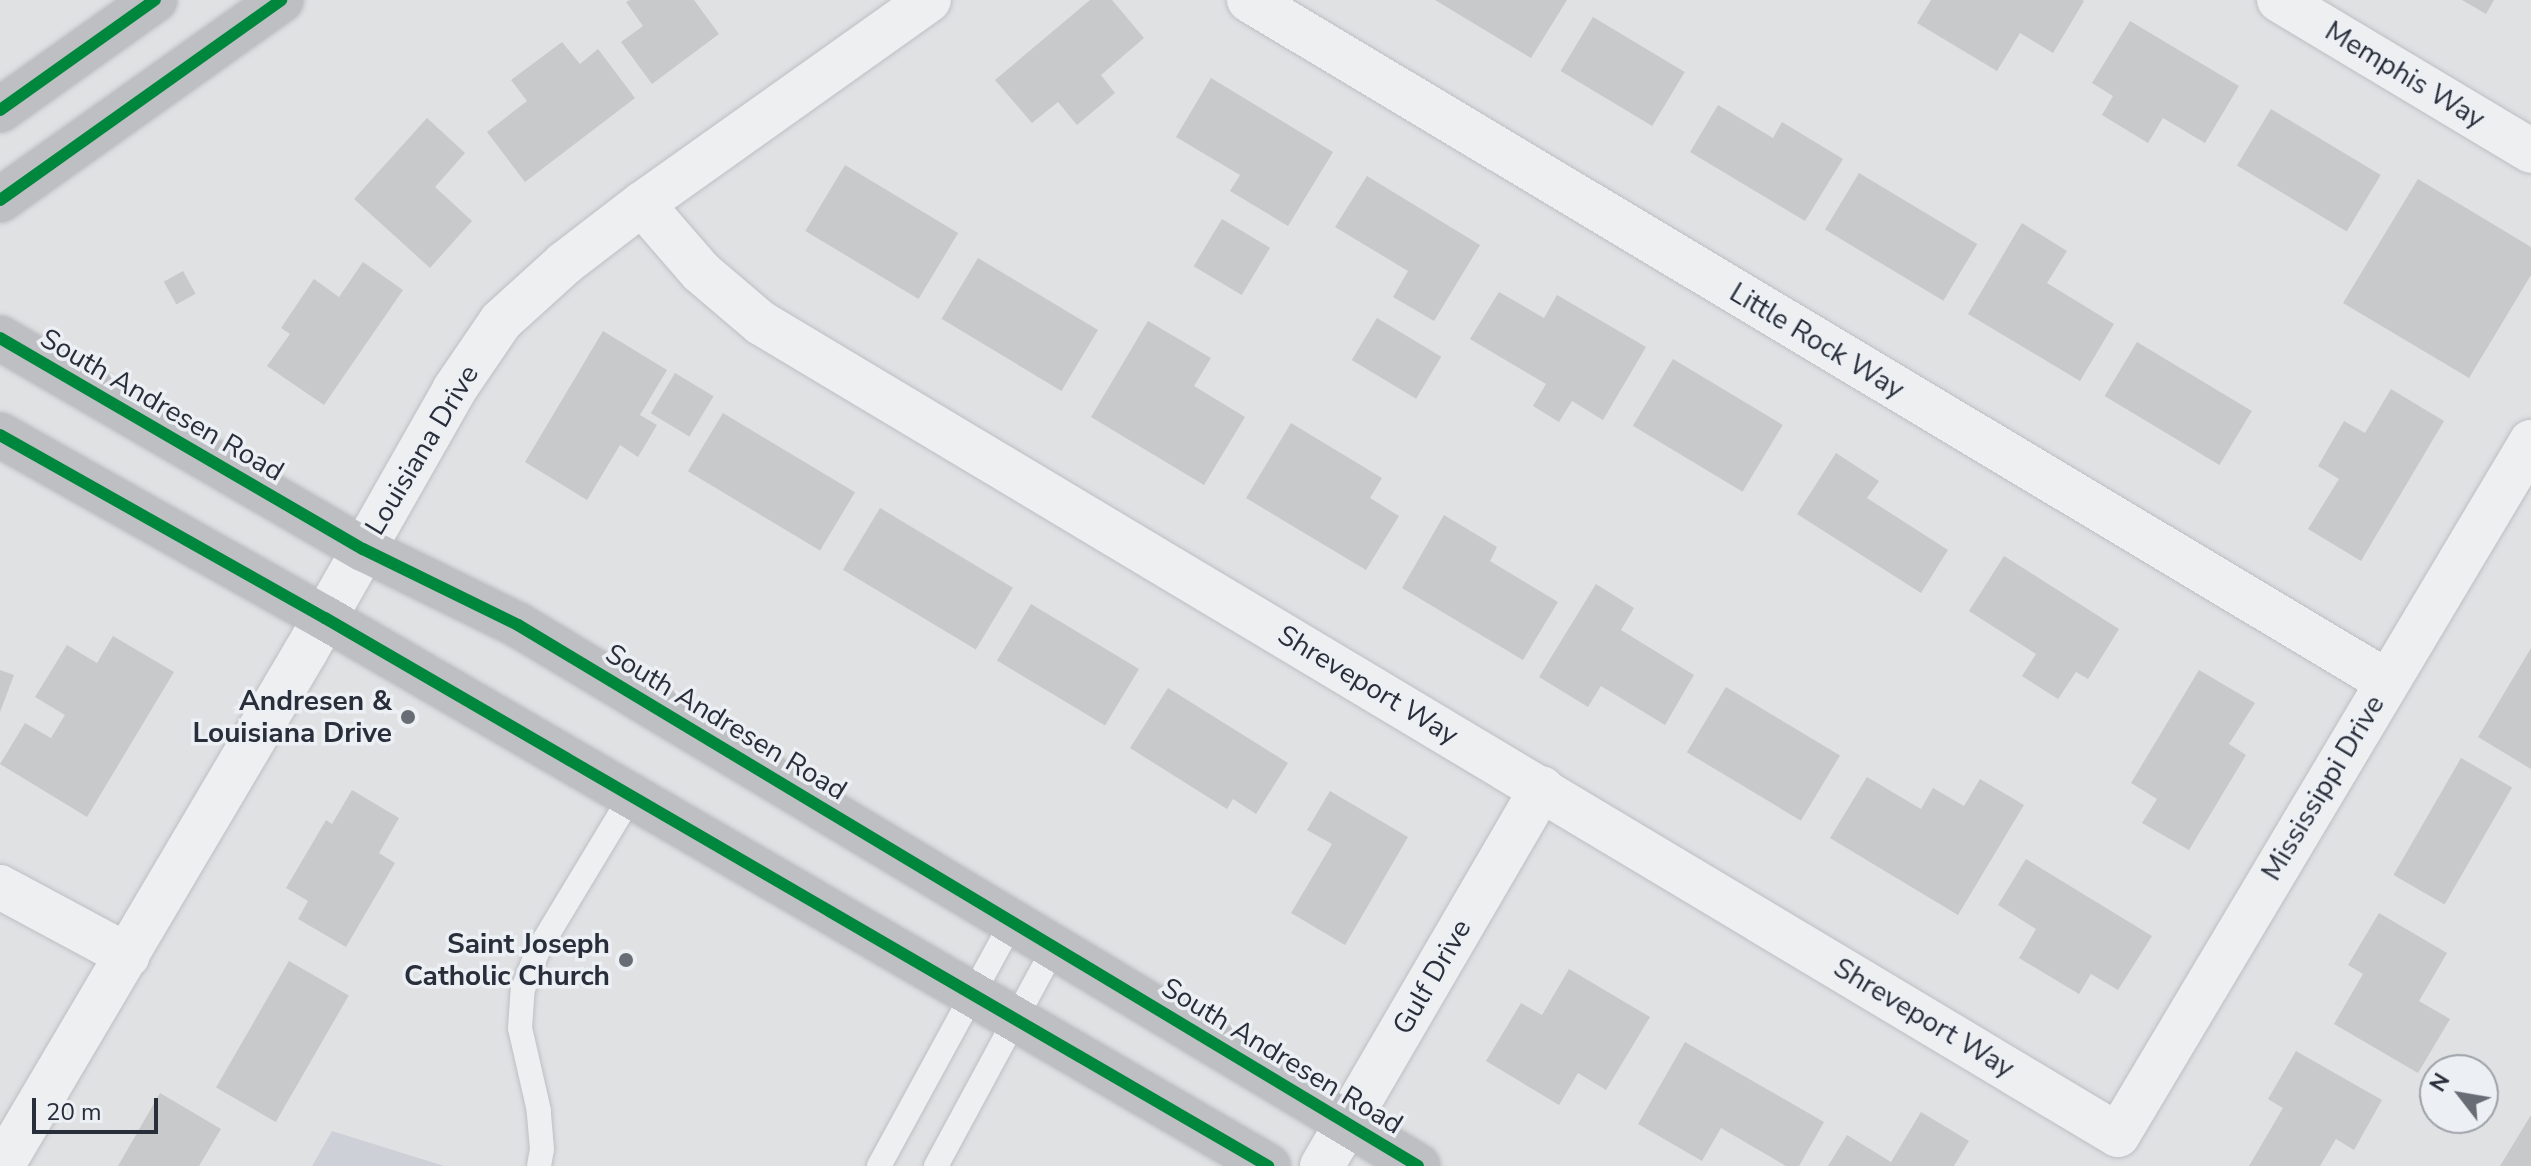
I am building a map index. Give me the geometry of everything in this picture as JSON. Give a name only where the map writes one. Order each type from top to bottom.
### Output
[{"type":"street","points":[[0,110],[155,0]]},
{"type":"street","points":[[0,200],[281,0]]},
{"type":"street","name":"Louisiana Drive","points":[[2,1166],[325,618],[454,390],[501,321],[565,263],[642,204],[929,0]]},
{"type":"street","name":"Little Rock Way","points":[[1249,0],[2386,681]]},
{"type":"street","name":"Memphis Way","points":[[2279,0],[2531,151]]},
{"type":"street","name":"Shreveport Way","points":[[642,204],[701,272],[761,323],[2118,1135]]},
{"type":"street","name":"South Andresen Road","points":[[0,338],[363,549],[518,625],[1418,1166]]},
{"type":"street","points":[[0,435],[325,618],[1268,1166]]},
{"type":"street","name":"Mississippi Drive","points":[[2118,1135],[2531,442]]},
{"type":"street","name":"Gulf Drive","points":[[1322,1166],[1542,788]]},
{"type":"street","points":[[0,887],[128,956]]},
{"type":"lane","points":[[539,1166],[542,1149],[539,1111],[520,1028],[523,989],[537,952],[631,796]]},
{"type":"lane","points":[[882,1165],[1012,922]]},
{"type":"lane","points":[[936,1166],[1054,948]]},
{"type":"shaded area","points":[[332,1131],[444,1166],[312,1166]]},
{"type":"building","points":[[694,0],[719,34],[652,84],[621,42],[643,26],[626,2]]},
{"type":"building","points":[[1090,0],[1112,0],[1144,38],[1101,75],[1115,93],[1077,125],[1058,102],[1032,123],[995,80]]},
{"type":"building","points":[[1435,0],[1567,0],[1531,58]]},
{"type":"building","points":[[1931,0],[2084,1],[2053,53],[2020,33],[1997,71],[1917,23]]},
{"type":"building","points":[[2462,0],[2494,0],[2486,14]]},
{"type":"building","points":[[1593,17],[1685,72],[1652,126],[1561,71]]},
{"type":"building","points":[[2130,21],[2239,86],[2205,143],[2163,118],[2148,143],[2102,115],[2113,96],[2092,83]]},
{"type":"building","points":[[562,42],[580,64],[598,49],[635,98],[525,182],[487,132],[527,101],[511,80]]},
{"type":"building","points":[[1211,78],[1333,152],[1288,226],[1230,191],[1240,175],[1176,137]]},
{"type":"building","points":[[1718,105],[1773,138],[1782,122],[1843,159],[1805,221],[1690,152]]},
{"type":"building","points":[[2271,109],[2381,175],[2347,231],[2237,166]]},
{"type":"building","points":[[427,118],[465,153],[435,187],[472,221],[430,268],[354,199]]},
{"type":"building","points":[[845,165],[958,233],[918,299],[805,231]]},
{"type":"building","points":[[1859,173],[1977,244],[1943,301],[1825,230]]},
{"type":"building","points":[[1367,176],[1480,245],[1434,321],[1393,297],[1408,271],[1335,227]]},
{"type":"building","points":[[2418,179],[2531,247],[2531,275],[2469,378],[2343,303]]},
{"type":"building","points":[[1222,219],[1270,248],[1242,295],[1194,266]]},
{"type":"building","points":[[2022,223],[2067,251],[2047,283],[2114,324],[2080,381],[1968,314]]},
{"type":"building","points":[[978,258],[1098,330],[1061,391],[941,319]]},
{"type":"building","points":[[363,262],[403,290],[324,405],[267,366],[290,334],[281,328],[314,279],[339,297]]},
{"type":"building","points":[[183,271],[196,294],[176,304],[164,282]]},
{"type":"building","points":[[1499,292],[1544,318],[1557,295],[1646,347],[1603,420],[1572,401],[1559,422],[1533,406],[1546,384],[1470,339]]},
{"type":"building","points":[[1377,318],[1441,357],[1416,399],[1352,360]]},
{"type":"building","points":[[1148,321],[1211,358],[1194,386],[1245,417],[1204,485],[1091,417]]},
{"type":"building","points":[[603,331],[667,370],[640,415],[657,425],[638,457],[620,445],[587,500],[525,462]]},
{"type":"building","points":[[2137,342],[2252,411],[2219,465],[2105,396]]},
{"type":"building","points":[[1673,359],[1783,425],[1743,492],[1633,426]]},
{"type":"building","points":[[675,373],[714,396],[689,436],[651,413]]},
{"type":"building","points":[[2391,389],[2444,421],[2361,561],[2308,529],[2339,479],[2318,466],[2344,421],[2365,433]]},
{"type":"building","points":[[723,413],[855,492],[820,551],[688,471]]},
{"type":"building","points":[[1291,423],[1382,478],[1370,498],[1399,516],[1366,570],[1246,498]]},
{"type":"building","points":[[1836,453],[1879,481],[1867,498],[1948,550],[1921,593],[1797,514]]},
{"type":"building","points":[[880,508],[1013,588],[976,650],[843,570]]},
{"type":"building","points":[[1444,515],[1497,547],[1490,561],[1558,602],[1523,660],[1402,588]]},
{"type":"building","points":[[2004,556],[2119,629],[2088,679],[2076,672],[2058,699],[2022,676],[2036,654],[1969,611]]},
{"type":"building","points":[[1596,584],[1634,608],[1621,630],[1694,675],[1665,725],[1601,686],[1588,707],[1539,677]]},
{"type":"building","points":[[1031,604],[1139,669],[1105,725],[997,661]]},
{"type":"building","points":[[113,636],[174,672],[87,817],[0,764],[25,723],[51,738],[65,715],[35,697],[67,645],[97,663]]},
{"type":"building","points":[[2531,648],[2531,769],[2478,737]]},
{"type":"building","points":[[0,670],[14,675],[0,712]]},
{"type":"building","points":[[2199,670],[2255,703],[2229,744],[2246,755],[2189,850],[2142,823],[2157,799],[2131,783]]},
{"type":"building","points":[[1726,687],[1840,756],[1801,821],[1687,752]]},
{"type":"building","points":[[1168,688],[1288,763],[1256,814],[1233,799],[1227,809],[1130,748]]},
{"type":"building","points":[[2461,758],[2512,788],[2445,904],[2394,875]]},
{"type":"building","points":[[1867,777],[1921,809],[1933,788],[1964,806],[1980,779],[2024,805],[1958,915],[1830,838]]},
{"type":"building","points":[[352,790],[399,818],[379,853],[395,863],[346,947],[298,919],[308,901],[286,888],[326,820],[332,824]]},
{"type":"building","points":[[1330,791],[1408,837],[1345,945],[1291,913],[1332,844],[1307,830]]},
{"type":"building","points":[[2026,859],[2152,936],[2118,990],[2091,974],[2079,994],[2019,958],[2036,929],[1998,905]]},
{"type":"building","points":[[2379,913],[2447,953],[2419,1001],[2450,1019],[2429,1054],[2419,1054],[2418,1073],[2334,1024],[2363,974],[2348,965]]},
{"type":"building","points":[[289,961],[349,996],[276,1122],[216,1087]]},
{"type":"building","points":[[1569,969],[1650,1017],[1606,1090],[1578,1073],[1559,1105],[1486,1061],[1521,1003],[1542,1015]]},
{"type":"building","points":[[1685,1042],[1824,1122],[1799,1166],[1786,1166],[1721,1128],[1702,1161],[1638,1124]]},
{"type":"building","points":[[2296,1051],[2382,1100],[2354,1150],[2336,1139],[2320,1166],[2249,1166],[2283,1108],[2268,1099]]},
{"type":"building","points":[[160,1093],[221,1129],[199,1166],[118,1166]]},
{"type":"building","points":[[1921,1112],[1969,1141],[1954,1166],[1828,1166],[1847,1135],[1891,1162]]},
{"type":"building","points":[[2531,1115],[2531,1166],[2500,1166]]},
{"type":"cycle path","points":[[0,110],[155,0]]},
{"type":"cycle path","points":[[0,200],[281,0]]},
{"type":"cycle path","points":[[0,338],[363,549],[518,625],[1418,1166]]},
{"type":"cycle path","points":[[0,435],[325,618],[1268,1166]]},
{"type":"place","name":"Andresen & Louisiana Drive","points":[[408,717]]},
{"type":"place","name":"Saint Joseph Catholic Church","points":[[626,960]]}]
